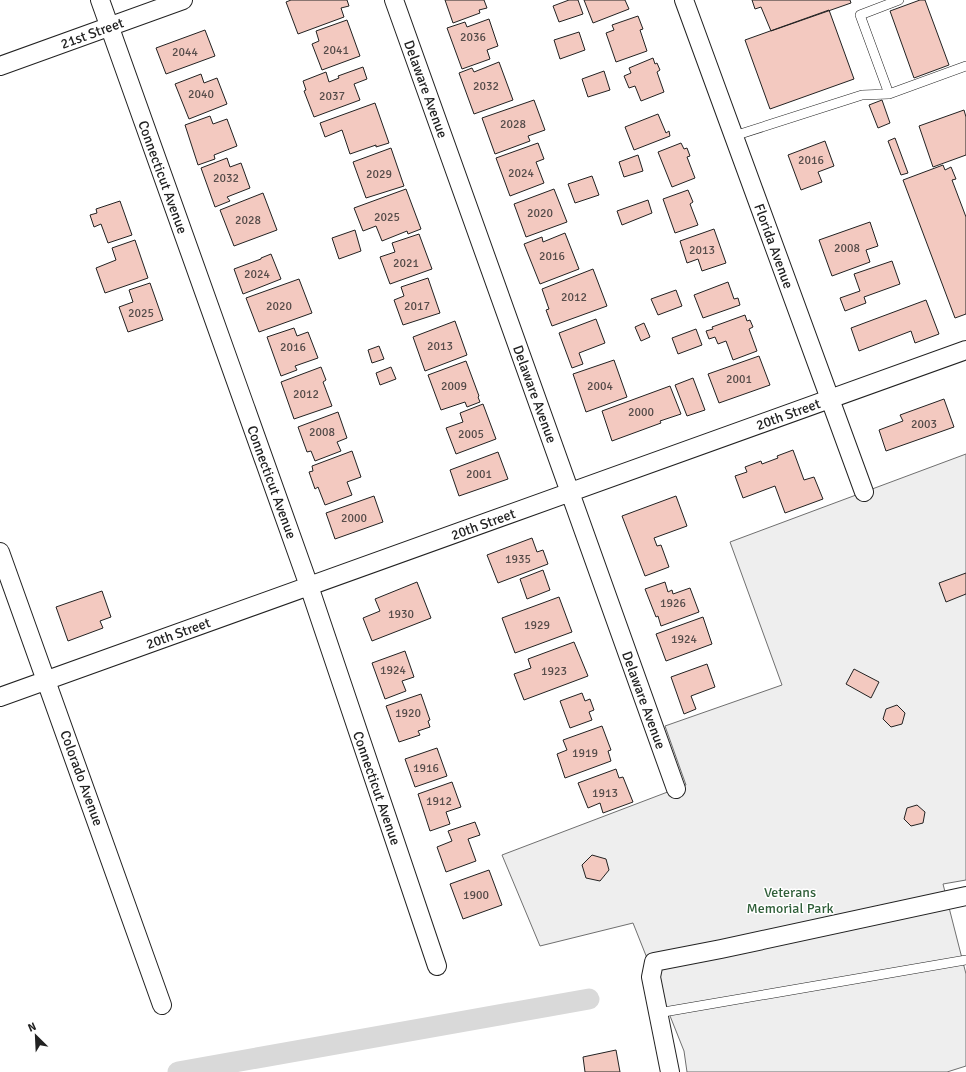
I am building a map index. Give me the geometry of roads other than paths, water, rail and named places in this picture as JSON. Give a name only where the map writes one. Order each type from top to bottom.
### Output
[{"type":"street","name":"Connecticut Avenue","points":[[100,0],[309,586],[437,966]]},
{"type":"street","name":"21st Street","points":[[0,66],[183,0]]},
{"type":"street","name":"Delaware Avenue","points":[[394,0],[676,789]]},
{"type":"street","name":"Florida Avenue","points":[[684,0],[864,492]]},
{"type":"street","name":"20th Street","points":[[0,697],[966,350]]},
{"type":"street","name":"Colorado Avenue","points":[[0,552],[162,1005]]},
{"type":"street","points":[[669,1068],[651,977],[654,962],[966,896]]},
{"type":"lane","points":[[889,94],[860,14],[900,0]]},
{"type":"lane","points":[[734,136],[862,95],[889,94],[966,66]]},
{"type":"lane","points":[[658,1013],[966,960]]},
{"type":"waterway","points":[[178,1072],[589,999]]},
{"type":"park label","name":"Veterans Memorial Park","points":[[790,900]]}]
